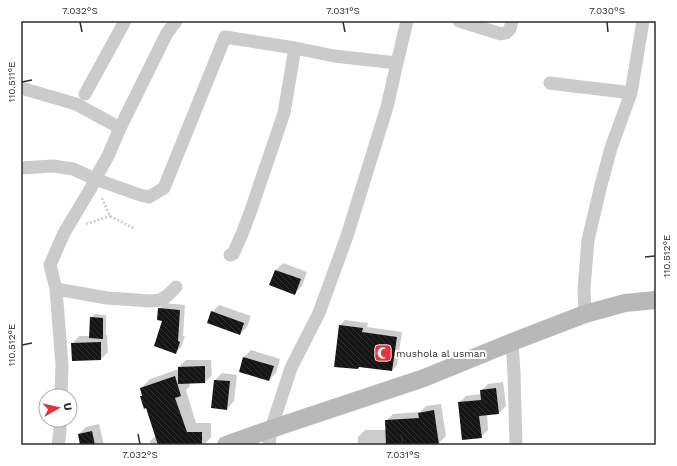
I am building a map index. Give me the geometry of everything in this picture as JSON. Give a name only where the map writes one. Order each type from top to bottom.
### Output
[{"type":"main road","points":[[226,445],[270,437],[585,314],[625,303],[656,300]]},
{"type":"street","points":[[85,94],[124,21]]},
{"type":"street","points":[[61,388],[62,366],[56,289],[50,265],[64,233],[108,156],[120,128],[167,33],[176,21]]},
{"type":"street","points":[[270,437],[291,368],[319,313],[347,236],[388,107],[407,21]]},
{"type":"street","points":[[459,21],[501,34],[506,33],[510,29],[512,21]]},
{"type":"street","points":[[585,314],[584,289],[588,240],[611,148],[631,92],[643,21]]},
{"type":"street","points":[[21,168],[53,166],[73,169],[93,184],[149,197],[164,188],[225,37],[334,56],[397,63]]},
{"type":"street","points":[[230,255],[233,254],[242,234],[284,113],[295,48]]},
{"type":"street","points":[[550,83],[584,88],[631,92]]},
{"type":"street","points":[[21,88],[76,104],[120,128]]},
{"type":"street","points":[[56,289],[108,298],[151,301],[160,300],[167,296],[176,287]]},
{"type":"street","points":[[512,342],[515,380],[516,445]]},
{"type":"street","points":[[58,445],[60,428]]},
{"type":"path","points":[[93,184],[102,198],[110,216],[135,229]]},
{"type":"building","points":[[275,270],[301,279],[295,295],[269,285]]},
{"type":"building","points":[[158,308],[180,310],[178,341],[180,342],[176,354],[154,346],[162,321],[157,320]]},
{"type":"building","points":[[211,311],[244,323],[240,335],[207,323]]},
{"type":"building","points":[[90,317],[103,318],[103,339],[89,338]]},
{"type":"building","points":[[339,325],[363,328],[362,332],[397,337],[392,371],[359,367],[358,369],[334,367]]},
{"type":"building","points":[[101,342],[101,360],[72,361],[71,343]]},
{"type":"building","points":[[243,357],[274,366],[269,381],[239,372]]},
{"type":"building","points":[[205,366],[205,383],[178,384],[178,367]]},
{"type":"building","points":[[175,376],[181,396],[175,398],[187,432],[202,432],[202,445],[158,445],[146,408],[144,409],[140,396],[142,396],[140,388]]},
{"type":"building","points":[[214,380],[230,381],[227,410],[211,408]]},
{"type":"building","points":[[496,388],[499,414],[479,416],[482,438],[462,440],[458,402],[481,400],[480,390]]},
{"type":"building","points":[[434,410],[439,445],[386,445],[385,420],[419,418],[418,413]]},
{"type":"building","points":[[92,431],[95,445],[80,445],[78,434]]},
{"type":"place","name":"mushola al usman","points":[[383,353]]}]
